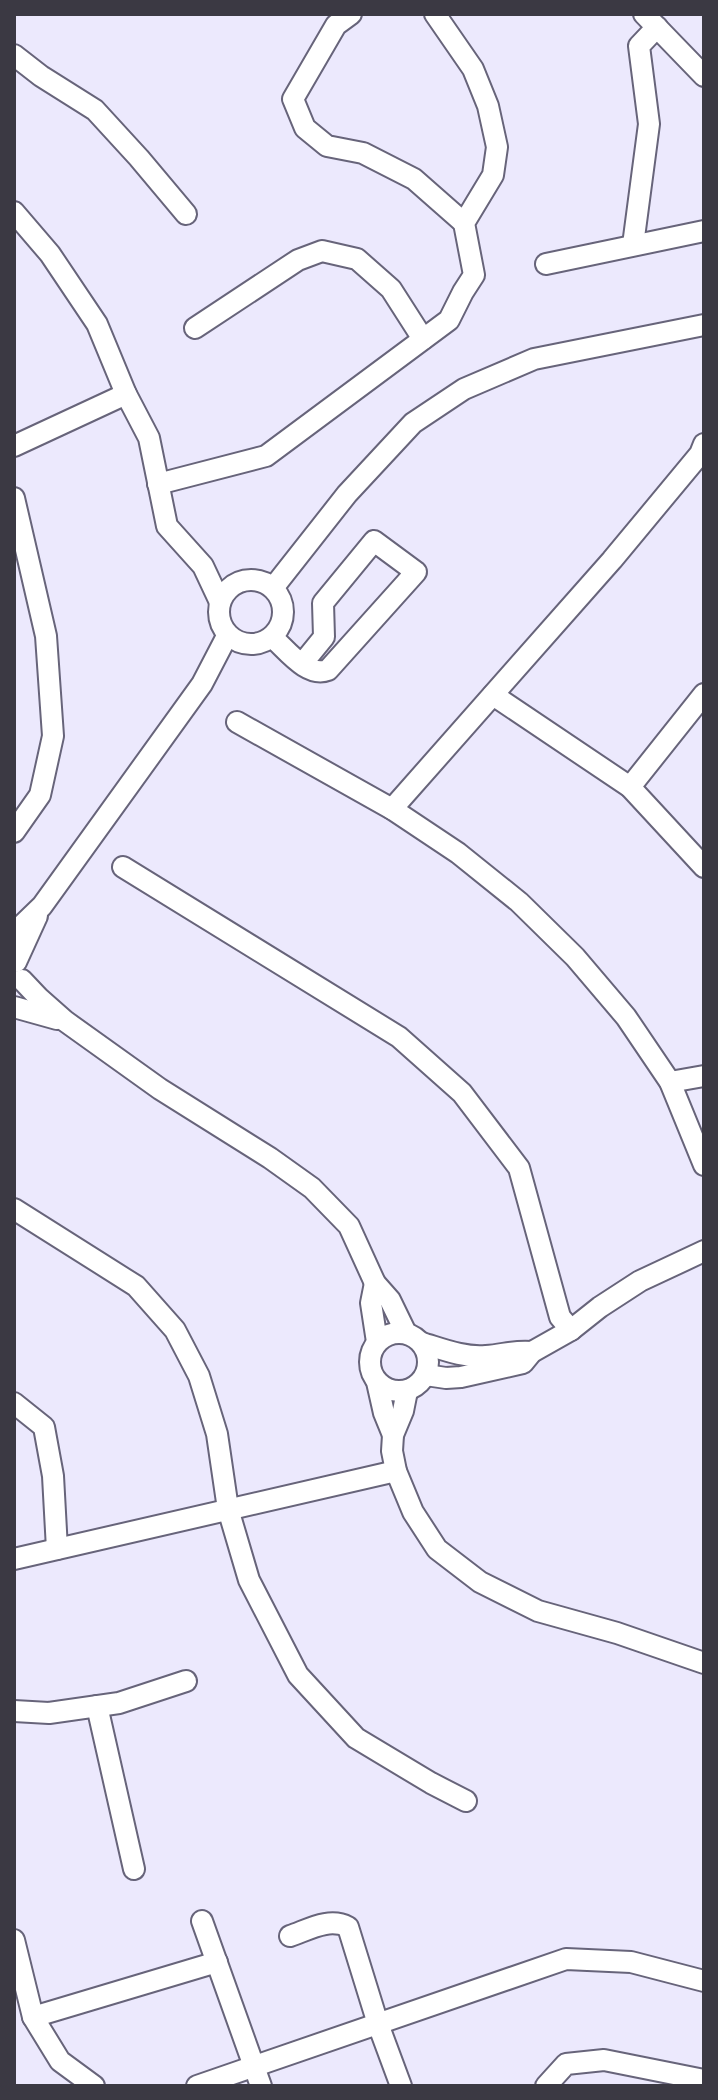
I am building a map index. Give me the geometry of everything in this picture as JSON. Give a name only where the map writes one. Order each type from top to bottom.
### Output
[{"type":"street","points":[[158,484],[266,456],[449,320],[474,275],[464,223],[414,179],[363,153],[327,146],[305,128],[293,99],[336,25],[351,14]]},
{"type":"street","points":[[435,14],[473,69],[488,106],[497,147],[493,175],[464,223]]},
{"type":"street","points":[[633,245],[649,124],[639,46],[651,20],[704,76]]},
{"type":"street","points":[[14,55],[95,110],[186,214]]},
{"type":"street","points":[[14,212],[50,254],[97,324],[126,394],[149,438],[167,526],[203,566],[219,600],[220,624],[227,636],[251,645],[272,637],[279,629],[283,607],[273,588],[263,582],[241,581],[219,600]]},
{"type":"street","points":[[546,264],[704,231]]},
{"type":"street","points":[[195,328],[298,260],[322,251],[357,259],[391,289],[423,339]]},
{"type":"street","points":[[273,588],[347,494],[413,423],[464,389],[534,359],[703,330]]},
{"type":"street","points":[[14,446],[126,394]]},
{"type":"street","points":[[392,809],[612,560],[700,454],[704,444]]},
{"type":"street","points":[[14,498],[46,636],[53,736],[40,795],[14,832]]},
{"type":"street","points":[[272,637],[308,670],[317,673],[328,670],[416,572],[374,541],[323,603],[324,637],[302,664]]},
{"type":"street","points":[[203,566],[241,581]]},
{"type":"street","points":[[14,933],[42,906],[202,684],[227,636]]},
{"type":"street","points":[[202,684],[251,645]]},
{"type":"street","points":[[630,787],[704,694]]},
{"type":"street","points":[[493,695],[630,787],[704,867]]},
{"type":"street","points":[[237,722],[392,809],[458,853],[519,902],[575,957],[626,1017],[670,1082],[704,1165]]},
{"type":"street","points":[[123,867],[399,1037],[462,1093],[519,1168],[560,1317],[571,1330]]},
{"type":"street","points":[[42,906],[16,975],[65,1021],[160,1089],[312,1188],[349,1226],[375,1283],[390,1300],[414,1338],[427,1353],[429,1364],[426,1375],[418,1385],[407,1391],[385,1389],[377,1382],[371,1373],[371,1351],[377,1342],[390,1334],[414,1338],[467,1355],[484,1356],[516,1350],[532,1352]]},
{"type":"street","points":[[14,1007],[65,1021]]},
{"type":"street","points":[[670,1082],[704,1076]]},
{"type":"street","points":[[14,1209],[136,1286],[175,1330],[199,1376],[217,1434],[228,1509],[249,1580],[298,1675],[356,1738],[466,1801]]},
{"type":"street","points":[[426,1375],[461,1377],[523,1363],[532,1352],[571,1330],[640,1281],[704,1251]]},
{"type":"street","points":[[375,1283],[371,1303],[377,1342]]},
{"type":"street","points":[[377,1382],[393,1435]]},
{"type":"street","points":[[407,1391],[393,1435],[392,1451],[396,1471],[413,1512],[437,1549],[480,1582],[538,1611],[617,1633],[704,1663]]},
{"type":"street","points":[[14,1403],[44,1427],[53,1476],[57,1549]]},
{"type":"street","points":[[14,1559],[396,1471]]},
{"type":"street","points":[[14,1711],[49,1713],[119,1703],[186,1681]]},
{"type":"street","points":[[97,1706],[134,1869]]},
{"type":"street","points":[[202,1921],[261,2086]]},
{"type":"street","points":[[290,1936],[335,1922],[348,1927],[401,2086]]},
{"type":"street","points":[[14,1940],[33,2017],[60,2061],[94,2086]]},
{"type":"street","points":[[197,2086],[566,1959],[631,1962],[704,1981]]},
{"type":"street","points":[[33,2017],[217,1962]]},
{"type":"street","points":[[546,2086],[566,2064],[604,2060],[704,2080]]}]
